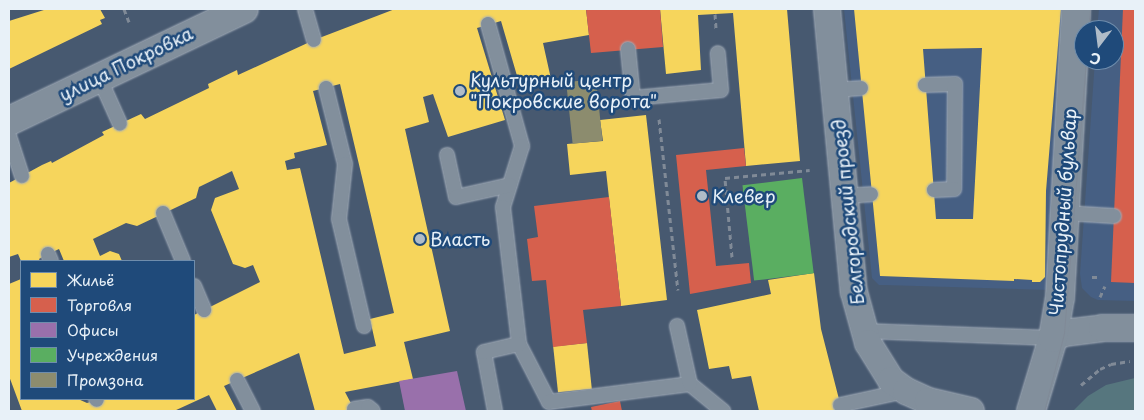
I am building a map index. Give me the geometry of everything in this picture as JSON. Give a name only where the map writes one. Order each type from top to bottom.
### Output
[{"type":"main road","name":"улица Покровка","points":[[9,122],[99,77],[244,9]]},
{"type":"main road","name":"Чистопрудный бульвар","points":[[1031,411],[1053,338],[1060,297],[1076,9]]},
{"type":"street","name":"Белгородский проезд","points":[[827,9],[854,292],[864,331],[877,360],[891,380],[906,391],[928,400],[971,411]]},
{"type":"street","points":[[1053,338],[1064,333],[1102,328],[1135,328]]},
{"type":"lane","points":[[305,9],[314,40]]},
{"type":"lane","points":[[488,24],[522,146],[503,208],[519,344],[549,402],[690,384]]},
{"type":"lane","points":[[628,49],[633,98],[721,90],[718,53]]},
{"type":"lane","points":[[99,77],[120,124]]},
{"type":"lane","points":[[925,85],[955,84],[954,189],[934,190]]},
{"type":"lane","points":[[326,88],[345,164],[339,219],[364,326]]},
{"type":"lane","points":[[834,90],[861,88]]},
{"type":"lane","points":[[9,136],[22,176]]},
{"type":"lane","points":[[447,155],[456,197],[510,185]]},
{"type":"lane","points":[[844,196],[871,194]]},
{"type":"lane","points":[[163,213],[183,260]]},
{"type":"lane","points":[[1065,213],[1114,216]]},
{"type":"lane","points":[[195,288],[204,310]]},
{"type":"lane","points":[[677,326],[690,384],[723,411]]},
{"type":"lane","points":[[864,331],[1053,338]]},
{"type":"lane","points":[[496,411],[484,352],[519,344]]},
{"type":"lane","points":[[236,380],[253,411]]},
{"type":"lane","points":[[840,405],[906,391]]},
{"type":"lane","points":[[354,409],[368,408],[373,411]]},
{"type":"path","points":[[124,9],[129,22]]},
{"type":"path","points":[[656,96],[678,290]]},
{"type":"path","points":[[732,257],[724,178],[810,170]]},
{"type":"path","points":[[1098,300],[1105,286]]},
{"type":"path","points":[[1081,386],[1106,366],[1135,360]]},
{"type":"shaded area","points":[[844,9],[1069,9],[1050,290],[879,285],[872,278]]},
{"type":"shaded area","points":[[1099,9],[1135,9],[1135,301],[1098,300],[1091,297],[1082,288],[1080,274],[1094,70],[1124,70],[1124,20],[1098,20]]},
{"type":"green space","points":[[1135,378],[1135,411],[1073,411],[1088,396],[1106,385]]},
{"type":"building: Жильё","points":[[47,9],[100,9],[105,18],[100,20],[102,24],[9,69],[9,21]]},
{"type":"building: Жильё","points":[[395,9],[586,9],[589,35],[543,43],[551,79],[520,86],[501,21],[477,28],[505,120],[448,137],[433,94],[423,97],[429,122],[405,129],[450,331],[404,342],[413,379],[345,392],[355,411],[315,411],[299,353],[224,386],[237,411],[217,411],[209,395],[174,411],[22,411],[9,376],[9,284],[20,279],[20,400],[80,400],[87,403],[98,400],[195,400],[195,314],[260,282],[253,265],[245,268],[233,264],[211,210],[215,198],[239,189],[232,171],[199,187],[196,198],[137,226],[126,223],[93,239],[100,256],[110,251],[119,254],[122,260],[64,260],[59,249],[40,260],[21,260],[18,254],[9,257],[9,183],[42,165],[51,161],[52,163],[104,135],[102,132],[141,114],[145,119],[209,88],[208,84],[237,70],[238,75],[314,40]],"holes":[[[340,84],[394,313],[370,319],[376,346],[344,354],[300,168],[287,170],[285,161],[295,158],[294,153],[327,145],[313,91]]]},
{"type":"building: Жильё","points":[[660,9],[787,9],[800,161],[746,166],[733,13],[698,15],[701,70],[666,74]]},
{"type":"building: Жильё","points":[[854,9],[1061,9],[1046,191],[1045,277],[1040,282],[1032,282],[1032,280],[1014,279],[1014,281],[880,276]],"holes":[[[982,48],[973,219],[936,219],[923,49]]]},
{"type":"building: Жильё","points":[[646,115],[667,300],[621,306],[606,171],[570,175],[567,144],[603,141],[600,120]]},
{"type":"building: Жильё","points":[[814,273],[821,329],[842,411],[759,411],[751,376],[732,379],[729,366],[709,369],[697,310],[771,294],[768,280]]},
{"type":"building: Жильё","points":[[587,343],[592,389],[558,392],[553,347]]},
{"type":"building: Торговля","points":[[586,9],[660,9],[663,47],[591,53]]},
{"type":"building: Торговля","points":[[1123,9],[1135,9],[1135,283],[1111,282],[1120,70],[1124,70]]},
{"type":"building: Торговля","points":[[744,148],[746,166],[706,170],[716,266],[749,263],[751,283],[690,294],[676,155]]},
{"type":"building: Торговля","points":[[609,197],[621,306],[583,310],[587,343],[553,347],[546,280],[532,281],[527,239],[538,237],[534,206]]},
{"type":"building: Торговля","points":[[620,401],[622,411],[592,411],[591,407]]},
{"type":"building: Офисы","points":[[457,371],[466,411],[405,411],[399,381]]},
{"type":"building: Учреждения","points":[[802,178],[814,273],[754,281],[742,185]]},
{"type":"building: Промзона","points":[[596,79],[602,141],[573,144],[566,82]]},
{"type":"tram line","points":[[1089,20],[1090,9]]},
{"type":"tram line","points":[[1044,411],[1064,333],[1085,70]]},
{"type":"place","name":"Культурный центр \"Покровские ворота\"","points":[[460,91]]},
{"type":"place","name":"Клевер","points":[[702,196]]},
{"type":"place","name":"Власть","points":[[420,239]]}]
